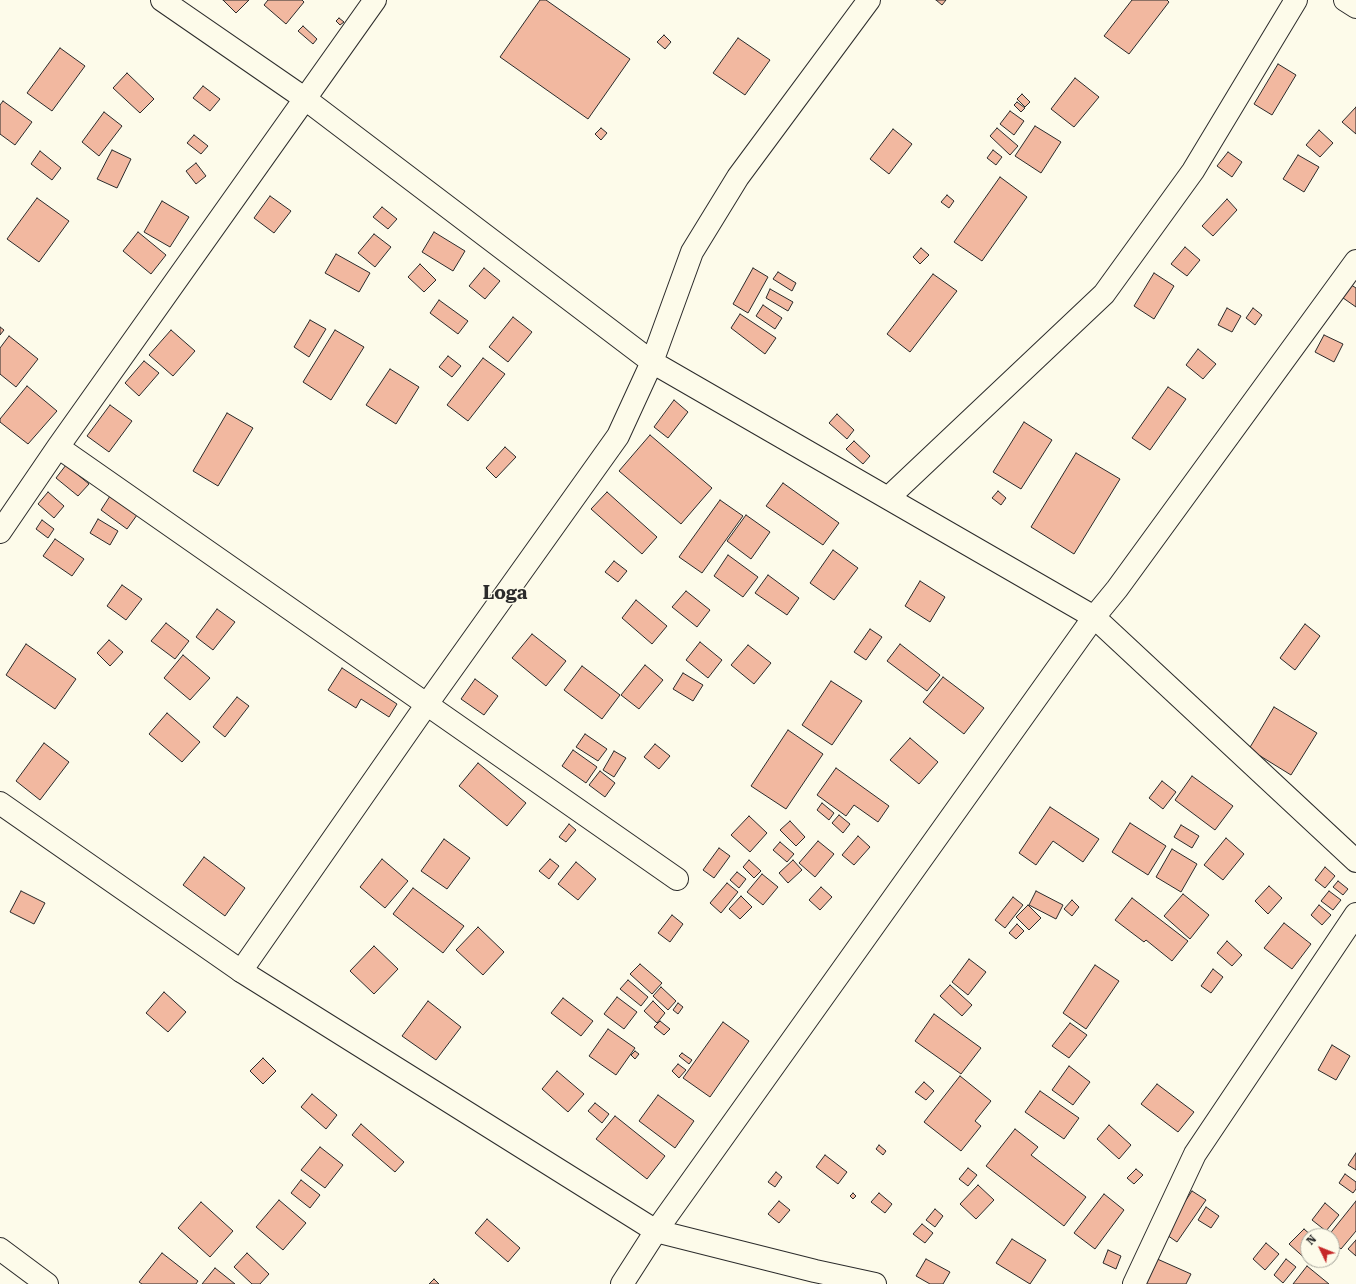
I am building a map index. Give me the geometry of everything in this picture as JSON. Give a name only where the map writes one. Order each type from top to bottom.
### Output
[{"type":"street","points":[[162,0],[304,98],[652,362],[1094,616],[1356,861]]},
{"type":"street","points":[[0,532],[58,447],[304,98],[375,0]]},
{"type":"street","points":[[241,971],[426,704],[618,436],[652,362],[692,252],[738,177],[868,0]]},
{"type":"street","points":[[888,498],[1104,294],[1193,170],[1296,0]]},
{"type":"street","points":[[1346,0],[1356,7]]},
{"type":"street","points":[[622,1284],[656,1231],[1094,616],[1117,589],[1356,261]]},
{"type":"street","points":[[58,447],[677,879]]},
{"type":"street","points":[[0,803],[241,971],[656,1231],[814,1278],[875,1284]]},
{"type":"street","points":[[1134,1284],[1195,1154],[1356,914]]},
{"type":"street","points":[[0,1249],[47,1284]]},
{"type":"building","points":[[223,0],[249,0],[236,13]]},
{"type":"building","points":[[268,0],[302,0],[304,2],[286,24],[264,5]]},
{"type":"building","points":[[540,0],[546,0],[630,59],[588,119],[500,57]]},
{"type":"building","points":[[936,0],[946,0],[942,5]]},
{"type":"building","points":[[1132,0],[1167,0],[1169,2],[1129,54],[1104,36]]},
{"type":"building","points":[[339,18],[344,22],[340,25],[336,21]]},
{"type":"building","points":[[303,26],[317,39],[313,44],[298,31]]},
{"type":"building","points":[[664,35],[671,42],[665,49],[657,42]]},
{"type":"building","points":[[738,38],[770,60],[745,95],[713,73]]},
{"type":"building","points":[[60,48],[85,66],[52,111],[27,93]]},
{"type":"building","points":[[1278,64],[1296,75],[1272,115],[1254,104]]},
{"type":"building","points":[[127,73],[154,99],[140,113],[113,88]]},
{"type":"building","points":[[1075,78],[1099,97],[1074,127],[1051,109]]},
{"type":"building","points":[[203,86],[220,99],[210,111],[193,98]]},
{"type":"building","points":[[1022,94],[1030,102],[1025,107],[1017,99]]},
{"type":"building","points":[[3,101],[32,122],[15,145],[0,134],[0,105]]},
{"type":"building","points":[[1017,102],[1025,108],[1021,112],[1014,105]]},
{"type":"building","points":[[1356,107],[1356,134],[1342,122]]},
{"type":"building","points":[[1010,111],[1024,121],[1014,135],[1000,124]]},
{"type":"building","points":[[104,112],[122,126],[99,156],[82,142]]},
{"type":"building","points":[[1035,126],[1061,142],[1041,173],[1015,156]]},
{"type":"building","points":[[601,128],[607,133],[601,140],[595,134]]},
{"type":"building","points":[[997,128],[1018,146],[1010,155],[990,136]]},
{"type":"building","points":[[893,129],[912,144],[889,174],[870,159]]},
{"type":"building","points":[[1319,130],[1333,143],[1320,157],[1306,145]]},
{"type":"building","points":[[194,135],[208,146],[201,154],[187,143]]},
{"type":"building","points":[[112,150],[131,159],[117,188],[97,179]]},
{"type":"building","points":[[993,150],[1002,157],[996,165],[987,158]]},
{"type":"building","points":[[40,151],[61,168],[52,180],[31,164]]},
{"type":"building","points":[[1228,152],[1242,162],[1232,177],[1217,166]]},
{"type":"building","points":[[1298,155],[1319,167],[1304,192],[1283,179]]},
{"type":"building","points":[[196,163],[206,176],[196,184],[186,171]]},
{"type":"building","points":[[1000,177],[1027,197],[982,261],[954,242]]},
{"type":"building","points":[[947,195],[954,201],[949,208],[941,202]]},
{"type":"building","points":[[270,196],[291,211],[274,233],[254,218]]},
{"type":"building","points":[[37,198],[69,221],[39,262],[7,239]]},
{"type":"building","points":[[1227,199],[1237,210],[1213,236],[1202,226]]},
{"type":"building","points":[[162,201],[189,217],[170,247],[144,232]]},
{"type":"building","points":[[382,207],[397,219],[388,229],[373,217]]},
{"type":"building","points":[[138,232],[166,255],[151,274],[123,251]]},
{"type":"building","points":[[434,232],[465,251],[453,271],[422,252]]},
{"type":"building","points":[[374,234],[391,247],[375,267],[358,253]]},
{"type":"building","points":[[1185,247],[1200,260],[1187,276],[1171,264]]},
{"type":"building","points":[[921,248],[929,255],[920,264],[913,257]]},
{"type":"building","points":[[336,254],[370,273],[359,292],[325,273]]},
{"type":"building","points":[[420,264],[436,280],[424,292],[408,277]]},
{"type":"building","points":[[484,268],[500,281],[485,299],[469,286]]},
{"type":"building","points":[[753,268],[768,277],[748,313],[733,304]]},
{"type":"building","points":[[778,272],[796,283],[792,291],[773,279]]},
{"type":"building","points":[[1154,273],[1174,286],[1154,319],[1134,306]]},
{"type":"building","points":[[933,274],[957,291],[910,352],[887,334]]},
{"type":"building","points":[[1345,281],[1356,288],[1356,307],[1336,293]]},
{"type":"building","points":[[770,289],[793,302],[788,311],[766,298]]},
{"type":"building","points":[[439,300],[468,321],[458,334],[430,313]]},
{"type":"building","points":[[763,305],[782,318],[775,329],[756,316]]},
{"type":"building","points":[[1227,308],[1241,316],[1232,332],[1218,325]]},
{"type":"building","points":[[1253,308],[1262,315],[1255,325],[1246,318]]},
{"type":"building","points":[[740,314],[776,338],[765,354],[731,328]]},
{"type":"building","points":[[513,317],[532,332],[508,362],[489,347]]},
{"type":"building","points":[[310,320],[326,329],[309,357],[294,347]]},
{"type":"building","points":[[0,327],[4,330],[0,335]]},
{"type":"building","points":[[171,330],[195,351],[173,376],[149,355]]},
{"type":"building","points":[[335,330],[364,347],[331,400],[303,382]]},
{"type":"building","points":[[1324,335],[1343,344],[1334,362],[1315,352]]},
{"type":"building","points":[[9,336],[38,359],[16,387],[0,374],[0,348]]},
{"type":"building","points":[[1198,349],[1216,364],[1203,379],[1186,365]]},
{"type":"building","points":[[448,356],[461,366],[452,377],[439,367]]},
{"type":"building","points":[[483,358],[505,374],[468,421],[447,405]]},
{"type":"building","points":[[144,361],[159,373],[139,396],[125,383]]},
{"type":"building","points":[[390,369],[419,387],[396,424],[366,405]]},
{"type":"building","points":[[27,386],[57,411],[28,444],[0,422],[0,419]]},
{"type":"building","points":[[1168,387],[1186,399],[1150,450],[1132,438]]},
{"type":"building","points":[[674,400],[688,412],[668,438],[654,427]]},
{"type":"building","points":[[110,405],[132,421],[109,452],[87,436]]},
{"type":"building","points":[[227,413],[253,428],[218,486],[193,471]]},
{"type":"building","points":[[837,414],[854,430],[847,439],[829,423]]},
{"type":"building","points":[[1024,422],[1052,440],[1021,489],[993,472]]},
{"type":"building","points":[[650,435],[712,488],[681,524],[619,471]]},
{"type":"building","points":[[854,441],[870,456],[863,464],[846,449]]},
{"type":"building","points":[[505,447],[516,457],[496,478],[486,468]]},
{"type":"building","points":[[1076,453],[1120,479],[1074,554],[1031,527]]},
{"type":"building","points":[[66,465],[89,484],[78,496],[56,478]]},
{"type":"building","points":[[783,483],[839,523],[823,545],[766,506]]},
{"type":"building","points":[[998,491],[1006,498],[1001,505],[992,498]]},
{"type":"building","points":[[48,492],[64,506],[54,518],[38,504]]},
{"type":"building","points":[[607,492],[657,537],[642,554],[591,509]]},
{"type":"building","points":[[110,496],[137,515],[127,529],[101,510]]},
{"type":"building","points":[[720,500],[743,516],[702,573],[679,557]]},
{"type":"building","points":[[746,515],[770,532],[751,559],[727,541]]},
{"type":"building","points":[[98,519],[118,531],[110,545],[90,533]]},
{"type":"building","points":[[42,520],[54,529],[48,538],[36,529]]},
{"type":"building","points":[[55,539],[84,559],[72,576],[43,556]]},
{"type":"building","points":[[833,550],[858,568],[834,600],[810,583]]},
{"type":"building","points":[[728,555],[758,577],[743,597],[714,576]]},
{"type":"building","points":[[614,561],[627,571],[618,582],[605,572]]},
{"type":"building","points":[[768,575],[799,598],[787,615],[755,593]]},
{"type":"building","points":[[920,581],[945,597],[930,622],[905,606]]},
{"type":"building","points":[[122,585],[142,599],[126,620],[107,606]]},
{"type":"building","points":[[686,591],[710,610],[697,627],[672,607]]},
{"type":"building","points":[[636,600],[667,626],[652,644],[622,618]]},
{"type":"building","points":[[217,609],[235,622],[213,650],[196,637]]},
{"type":"building","points":[[166,623],[189,641],[175,659],[151,641]]},
{"type":"building","points":[[1305,624],[1320,636],[1295,670],[1280,658]]},
{"type":"building","points":[[870,629],[882,637],[866,660],[854,652]]},
{"type":"building","points":[[532,634],[566,661],[546,686],[512,658]]},
{"type":"building","points":[[109,640],[123,652],[110,666],[97,653]]},
{"type":"building","points":[[700,642],[722,660],[708,678],[686,660]]},
{"type":"building","points":[[26,644],[76,679],[55,709],[6,675]]},
{"type":"building","points":[[900,644],[940,675],[927,691],[887,661]]},
{"type":"building","points":[[748,645],[771,663],[754,684],[731,665]]},
{"type":"building","points":[[183,655],[210,678],[190,700],[164,678]]},
{"type":"building","points":[[645,665],[663,680],[639,709],[621,695]]},
{"type":"building","points":[[582,666],[620,695],[602,719],[564,690]]},
{"type":"building","points":[[342,668],[397,704],[389,717],[361,699],[356,708],[328,690]]},
{"type":"building","points":[[683,673],[703,685],[693,701],[673,689]]},
{"type":"building","points":[[943,677],[984,708],[964,734],[923,702]]},
{"type":"building","points":[[475,679],[498,696],[484,715],[461,699]]},
{"type":"building","points":[[831,681],[862,701],[832,745],[802,725]]},
{"type":"building","points":[[237,697],[249,706],[225,737],[213,727]]},
{"type":"building","points":[[1274,707],[1317,733],[1291,775],[1249,749]]},
{"type":"building","points":[[167,713],[200,742],[182,762],[149,734]]},
{"type":"building","points":[[788,730],[823,754],[786,809],[751,786]]},
{"type":"building","points":[[585,734],[607,749],[598,761],[576,747]]},
{"type":"building","points":[[910,738],[938,762],[919,784],[890,760]]},
{"type":"building","points":[[44,743],[69,762],[40,800],[16,781]]},
{"type":"building","points":[[655,744],[670,756],[659,769],[644,757]]},
{"type":"building","points":[[573,750],[597,767],[586,783],[562,766]]},
{"type":"building","points":[[614,751],[626,758],[614,777],[603,770]]},
{"type":"building","points":[[478,763],[526,803],[507,826],[459,786]]},
{"type":"building","points":[[836,768],[889,806],[878,822],[854,805],[846,816],[817,795]]},
{"type":"building","points":[[600,771],[615,783],[605,797],[589,785]]},
{"type":"building","points":[[1192,776],[1233,806],[1215,830],[1175,800]]},
{"type":"building","points":[[1162,781],[1176,792],[1163,809],[1149,798]]},
{"type":"building","points":[[822,803],[834,813],[829,820],[817,810]]},
{"type":"building","points":[[1050,807],[1099,839],[1083,862],[1053,841],[1036,865],[1019,853]]},
{"type":"building","points":[[839,815],[850,824],[843,833],[832,823]]},
{"type":"building","points":[[749,816],[767,833],[750,852],[731,835]]},
{"type":"building","points":[[790,821],[805,837],[796,846],[780,830]]},
{"type":"building","points":[[1130,823],[1166,846],[1148,875],[1112,852]]},
{"type":"building","points":[[569,824],[576,830],[566,842],[559,837]]},
{"type":"building","points":[[1181,825],[1199,836],[1192,848],[1174,837]]},
{"type":"building","points":[[858,836],[870,847],[854,865],[842,855]]},
{"type":"building","points":[[1226,838],[1244,854],[1223,880],[1204,865]]},
{"type":"building","points":[[444,839],[470,858],[447,889],[421,871]]},
{"type":"building","points":[[818,841],[834,854],[815,877],[799,863]]},
{"type":"building","points":[[780,842],[794,854],[787,862],[773,850]]},
{"type":"building","points":[[719,848],[730,856],[714,878],[703,870]]},
{"type":"building","points":[[1172,849],[1197,864],[1181,892],[1156,877]]},
{"type":"building","points":[[204,857],[245,888],[225,916],[183,885]]},
{"type":"building","points":[[382,859],[408,881],[385,908],[360,887]]},
{"type":"building","points":[[550,859],[559,866],[549,879],[539,871]]},
{"type":"building","points":[[749,860],[761,871],[754,878],[743,867]]},
{"type":"building","points":[[793,860],[802,870],[788,883],[779,873]]},
{"type":"building","points":[[576,862],[596,879],[578,900],[558,884]]},
{"type":"building","points":[[1325,867],[1335,876],[1325,888],[1315,880]]},
{"type":"building","points":[[737,872],[746,879],[739,888],[730,880]]},
{"type":"building","points":[[762,874],[778,887],[763,905],[747,892]]},
{"type":"building","points":[[1338,881],[1348,889],[1343,895],[1333,887]]},
{"type":"building","points":[[727,883],[738,892],[721,913],[710,903]]},
{"type":"building","points":[[1269,886],[1282,898],[1268,914],[1255,901]]},
{"type":"building","points":[[821,887],[832,897],[820,910],[809,900]]},
{"type":"building","points":[[413,888],[464,926],[443,953],[393,914]]},
{"type":"building","points":[[21,891],[45,903],[34,924],[10,912]]},
{"type":"building","points":[[1036,891],[1063,905],[1056,919],[1029,905]]},
{"type":"building","points":[[1329,891],[1341,900],[1333,910],[1321,901]]},
{"type":"building","points":[[1183,894],[1209,915],[1190,939],[1164,916]]},
{"type":"building","points":[[741,896],[752,907],[740,919],[729,909]]},
{"type":"building","points":[[1013,897],[1023,905],[1005,928],[995,920]]},
{"type":"building","points":[[1132,898],[1188,941],[1172,961],[1146,940],[1144,942],[1115,920]]},
{"type":"building","points":[[1072,900],[1079,907],[1072,916],[1064,909]]},
{"type":"building","points":[[1028,905],[1041,918],[1029,930],[1016,917]]},
{"type":"building","points":[[1319,905],[1331,915],[1322,925],[1311,915]]},
{"type":"building","points":[[672,915],[683,924],[670,942],[658,933]]},
{"type":"building","points":[[1284,923],[1311,944],[1292,969],[1264,948]]},
{"type":"building","points":[[1017,924],[1024,931],[1016,939],[1009,933]]},
{"type":"building","points":[[478,927],[504,952],[483,975],[456,950]]},
{"type":"building","points":[[1227,941],[1242,955],[1232,966],[1217,953]]},
{"type":"building","points":[[374,946],[398,969],[374,994],[350,971]]},
{"type":"building","points":[[969,959],[986,972],[968,995],[952,982]]},
{"type":"building","points":[[640,964],[662,983],[652,994],[630,974]]},
{"type":"building","points":[[1095,965],[1119,981],[1086,1029],[1063,1013]]},
{"type":"building","points":[[1213,969],[1223,977],[1211,993],[1201,986]]},
{"type":"building","points":[[628,980],[648,997],[641,1006],[620,989]]},
{"type":"building","points":[[950,985],[972,1005],[962,1016],[940,996]]},
{"type":"building","points":[[661,987],[676,1001],[668,1010],[653,996]]},
{"type":"building","points":[[164,992],[186,1012],[168,1032],[146,1013]]},
{"type":"building","points":[[617,997],[637,1012],[624,1029],[604,1014]]},
{"type":"building","points":[[563,998],[593,1021],[581,1036],[551,1013]]},
{"type":"building","points":[[428,1001],[461,1027],[436,1060],[402,1036]]},
{"type":"building","points":[[653,1001],[665,1013],[657,1023],[644,1011]]},
{"type":"building","points":[[678,1003],[683,1007],[678,1014],[673,1010]]},
{"type":"building","points":[[934,1014],[981,1048],[961,1074],[915,1041]]},
{"type":"building","points":[[660,1021],[670,1029],[664,1035],[654,1027]]},
{"type":"building","points":[[723,1022],[749,1041],[710,1097],[683,1078]]},
{"type":"building","points":[[1070,1023],[1087,1035],[1069,1058],[1052,1046]]},
{"type":"building","points":[[608,1029],[635,1048],[616,1075],[589,1056]]},
{"type":"building","points":[[1332,1045],[1350,1056],[1336,1080],[1318,1070]]},
{"type":"building","points":[[635,1051],[639,1054],[635,1059],[631,1055]]},
{"type":"building","points":[[682,1053],[692,1060],[689,1064],[679,1056]]},
{"type":"building","points":[[263,1058],[276,1071],[263,1084],[250,1071]]},
{"type":"building","points":[[678,1064],[686,1070],[679,1078],[672,1071]]},
{"type":"building","points":[[1069,1066],[1090,1082],[1073,1105],[1052,1090]]},
{"type":"building","points":[[557,1071],[584,1094],[568,1112],[542,1089]]},
{"type":"building","points":[[960,1076],[991,1101],[975,1121],[981,1126],[961,1151],[924,1122]]},
{"type":"building","points":[[924,1082],[934,1091],[926,1100],[915,1092]]},
{"type":"building","points":[[1157,1084],[1194,1112],[1178,1132],[1141,1104]]},
{"type":"building","points":[[1040,1091],[1079,1118],[1064,1139],[1025,1112]]},
{"type":"building","points":[[312,1094],[337,1115],[326,1129],[301,1107]]},
{"type":"building","points":[[658,1095],[694,1121],[675,1148],[639,1121]]},
{"type":"building","points":[[595,1103],[609,1114],[602,1123],[588,1111]]},
{"type":"building","points":[[615,1116],[665,1156],[647,1179],[596,1139]]},
{"type":"building","points":[[361,1124],[404,1162],[395,1172],[352,1135]]},
{"type":"building","points":[[1109,1125],[1131,1145],[1119,1159],[1097,1139]]},
{"type":"building","points":[[1015,1129],[1038,1147],[1031,1155],[1086,1197],[1064,1226],[986,1166]]},
{"type":"building","points":[[879,1145],[886,1151],[883,1155],[876,1149]]},
{"type":"building","points":[[320,1147],[343,1165],[325,1188],[301,1170]]},
{"type":"building","points":[[1356,1153],[1356,1170],[1348,1165]]},
{"type":"building","points":[[825,1155],[847,1172],[838,1184],[816,1167]]},
{"type":"building","points":[[968,1168],[977,1175],[968,1186],[959,1179]]},
{"type":"building","points":[[1136,1169],[1143,1175],[1134,1184],[1127,1178]]},
{"type":"building","points":[[776,1172],[782,1177],[775,1187],[768,1182]]},
{"type":"building","points":[[1345,1174],[1356,1182],[1356,1189],[1353,1193],[1339,1183]]},
{"type":"building","points":[[301,1180],[320,1195],[310,1208],[291,1193]]},
{"type":"building","points":[[978,1185],[994,1200],[976,1219],[960,1204]]},
{"type":"building","points":[[1192,1191],[1206,1200],[1177,1242],[1164,1233]]},
{"type":"building","points":[[853,1193],[856,1196],[853,1199],[850,1196]]},
{"type":"building","points":[[879,1193],[892,1204],[885,1213],[871,1202]]},
{"type":"building","points":[[1104,1194],[1124,1210],[1095,1249],[1074,1233]]},
{"type":"building","points":[[279,1200],[306,1223],[283,1250],[256,1227]]},
{"type":"building","points":[[779,1201],[790,1210],[779,1223],[768,1214]]},
{"type":"building","points":[[1356,1201],[1356,1231],[1341,1249],[1340,1228],[1334,1228]]},
{"type":"building","points":[[201,1202],[233,1231],[210,1257],[178,1228]]},
{"type":"building","points":[[1325,1203],[1339,1215],[1328,1228],[1322,1228],[1312,1220]]},
{"type":"building","points":[[1206,1207],[1219,1216],[1211,1228],[1198,1220]]},
{"type":"building","points":[[935,1209],[943,1216],[935,1227],[926,1220]]},
{"type":"building","points":[[487,1219],[520,1248],[508,1262],[475,1233]]},
{"type":"building","points":[[922,1224],[933,1233],[925,1243],[913,1234]]},
{"type":"building","points":[[1300,1233],[1300,1254],[1289,1244]]},
{"type":"building","points":[[1012,1239],[1046,1260],[1030,1284],[996,1263]]},
{"type":"building","points":[[1356,1240],[1356,1256],[1348,1249]]},
{"type":"building","points":[[1266,1243],[1279,1254],[1265,1270],[1253,1259]]},
{"type":"building","points":[[1108,1250],[1121,1256],[1116,1269],[1103,1263]]},
{"type":"building","points":[[162,1253],[198,1281],[196,1284],[142,1284],[139,1282]]},
{"type":"building","points":[[247,1253],[269,1274],[260,1284],[252,1284],[234,1267]]},
{"type":"building","points":[[1155,1258],[1191,1274],[1186,1284],[1143,1284]]},
{"type":"building","points":[[926,1259],[950,1272],[943,1284],[930,1284],[916,1276]]},
{"type":"building","points":[[1286,1259],[1296,1267],[1283,1283],[1274,1275]]},
{"type":"building","points":[[215,1268],[235,1284],[202,1284]]},
{"type":"building","points":[[1305,1268],[1309,1268],[1329,1284],[1293,1284]]},
{"type":"building","points":[[434,1279],[439,1284],[429,1284]]},
{"type":"district","name":"Loga","points":[[505,594]]}]
